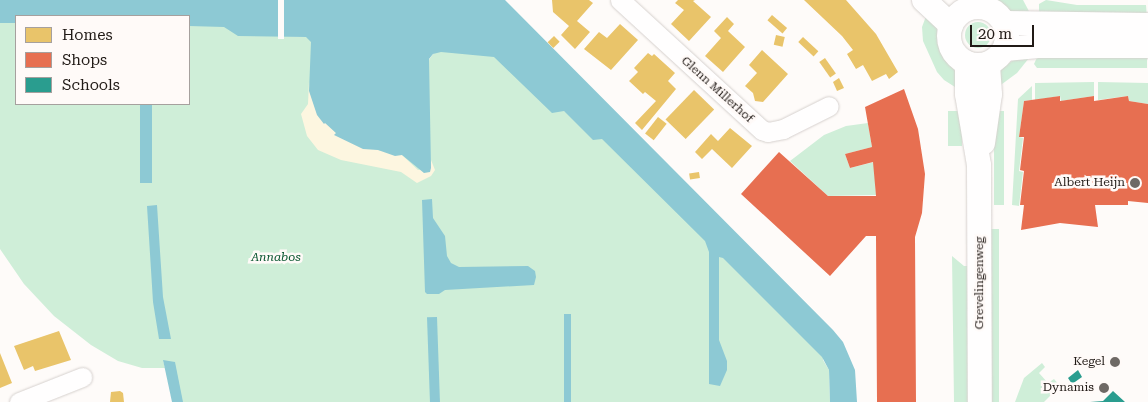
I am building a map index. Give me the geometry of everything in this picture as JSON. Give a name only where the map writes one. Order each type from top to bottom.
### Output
[{"type":"street","name":"Glenn Millerhof","points":[[620,0],[762,130],[768,132],[783,129],[829,106]]},
{"type":"street","points":[[924,0],[957,11],[980,6],[995,12],[1005,24],[1008,36],[986,59]]},
{"type":"street","points":[[957,11],[949,36],[951,47],[957,57],[986,59],[1038,46],[1148,46]]},
{"type":"street","points":[[1005,24],[1148,24]]},
{"type":"street","name":"Grevelingenweg","points":[[980,402],[979,165],[967,94],[986,59]]},
{"type":"street","points":[[19,402],[82,377]]},
{"type":"green space","points":[[996,0],[1023,0],[1031,15],[1014,15]]},
{"type":"green space","points":[[1046,0],[1077,5],[1146,5],[1147,18],[1039,19],[1039,4]]},
{"type":"green space","points":[[928,11],[938,26],[940,49],[957,74],[955,87],[944,80],[937,72],[923,41],[922,27]]},
{"type":"green space","name":"Annabos","points":[[0,22],[15,22],[15,105],[190,105],[190,22],[228,23],[238,34],[313,37],[429,91],[428,61],[433,54],[445,46],[494,56],[558,111],[564,111],[593,123],[823,350],[823,360],[829,370],[830,402],[182,402],[163,360],[165,368],[142,368],[118,361],[91,345],[54,316],[24,284],[0,249]]},
{"type":"green space","points":[[978,22],[987,26],[991,35],[987,44],[978,48],[969,44],[965,35],[969,26]]},
{"type":"green space","points":[[1147,52],[1147,68],[1037,68],[1034,64],[1039,53]]},
{"type":"green space","points":[[1021,55],[1029,58],[1017,73],[998,87],[999,70]]},
{"type":"green space","points":[[1094,82],[1094,96],[1061,101],[1060,96],[1035,100],[1035,83]]},
{"type":"green space","points":[[1098,82],[1148,83],[1148,104],[1129,101],[1128,96],[1098,100]]},
{"type":"green space","points":[[1032,86],[1032,100],[1024,101],[1019,137],[1023,138],[1019,171],[1023,172],[1019,206],[1012,205],[1018,99]]},
{"type":"green space","points":[[948,111],[962,111],[962,146],[948,146]]},
{"type":"green space","points":[[994,111],[1004,111],[1004,205],[994,205]]},
{"type":"green space","points":[[868,123],[872,147],[845,154],[850,168],[874,162],[876,195],[828,196],[790,161],[824,135],[846,126]]},
{"type":"green space","points":[[990,229],[999,229],[999,402],[990,402]]},
{"type":"green space","points":[[952,256],[964,266],[968,266],[968,402],[954,402]]},
{"type":"green space","points":[[1042,363],[1045,367],[1039,373],[1048,383],[1054,379],[1060,386],[1044,402],[1015,402],[1024,378]]},
{"type":"sand","points":[[309,82],[315,105],[325,122],[336,133],[364,147],[402,155],[418,170],[431,168],[431,160],[435,170],[431,176],[417,183],[401,172],[341,160],[318,150],[307,136],[301,114],[308,104]]},
{"type":"water","points":[[0,0],[505,0],[833,330],[843,342],[855,370],[857,402],[830,402],[829,370],[822,357],[723,258],[719,257],[719,340],[727,361],[727,370],[720,386],[709,384],[709,252],[705,241],[602,139],[593,140],[564,111],[552,113],[494,57],[441,52],[433,54],[429,59],[431,168],[430,172],[424,173],[402,155],[395,156],[378,150],[363,149],[334,135],[336,133],[324,124],[317,115],[309,91],[311,42],[306,37],[238,36],[224,27],[190,26],[190,15],[15,15],[15,23],[0,23]]},
{"type":"water","points":[[140,105],[152,105],[152,183],[140,183]]},
{"type":"water","points":[[432,199],[433,218],[445,236],[447,256],[451,263],[459,267],[528,266],[535,271],[534,285],[445,290],[439,294],[427,294],[425,292],[422,200]]},
{"type":"water","points":[[157,205],[163,297],[171,339],[159,339],[153,302],[147,206]]},
{"type":"water","points":[[564,314],[571,314],[571,402],[564,402]]},
{"type":"water","points":[[427,317],[437,317],[440,402],[430,402]]},
{"type":"water","points":[[163,360],[175,362],[183,402],[172,402]]},
{"type":"pier","points":[[278,0],[284,0],[284,39],[278,39]]},
{"type":"building: Homes","points":[[552,0],[589,0],[593,3],[577,21],[590,32],[575,49],[561,35],[569,26],[553,12]]},
{"type":"building: Homes","points":[[678,0],[695,0],[693,1],[711,17],[689,41],[671,24],[684,10],[675,3]]},
{"type":"building: Homes","points":[[804,0],[846,0],[876,34],[898,72],[889,79],[886,74],[872,81],[863,65],[856,69],[847,54],[853,50],[842,36]]},
{"type":"building: Homes","points":[[772,15],[787,28],[783,33],[767,20]]},
{"type":"building: Homes","points":[[727,17],[734,24],[728,31],[745,47],[723,72],[705,56],[721,38],[714,31]]},
{"type":"building: Homes","points":[[620,24],[638,40],[611,70],[584,49],[599,32],[607,38]]},
{"type":"building: Homes","points":[[776,35],[785,37],[783,47],[774,45]]},
{"type":"building: Homes","points":[[554,36],[560,42],[553,48],[548,42]]},
{"type":"building: Homes","points":[[803,37],[818,51],[814,56],[798,42]]},
{"type":"building: Homes","points":[[762,50],[788,74],[763,102],[755,101],[753,93],[745,86],[757,73],[749,65]]},
{"type":"building: Homes","points":[[648,53],[652,56],[654,54],[675,73],[668,81],[676,89],[642,130],[635,123],[656,101],[645,92],[643,94],[629,81],[638,72],[634,68]]},
{"type":"building: Homes","points":[[825,58],[836,74],[830,78],[819,62]]},
{"type":"building: Homes","points":[[839,78],[844,88],[837,91],[833,82]]},
{"type":"building: Homes","points":[[694,90],[714,109],[686,139],[666,119]]},
{"type":"building: Homes","points":[[658,117],[667,124],[654,140],[645,134]]},
{"type":"building: Homes","points":[[730,128],[752,146],[732,168],[712,149],[702,159],[695,152],[711,134],[718,141]]},
{"type":"building: Homes","points":[[699,172],[700,178],[690,179],[689,174]]},
{"type":"building: Homes","points":[[59,331],[71,360],[35,371],[33,366],[24,370],[14,346]]},
{"type":"building: Homes","points":[[0,353],[12,383],[0,388]]},
{"type":"building: Homes","points":[[120,391],[123,393],[124,402],[110,402],[111,392]]},
{"type":"building: Shops","points":[[904,89],[918,129],[925,174],[922,213],[915,237],[916,402],[877,402],[876,236],[866,236],[830,276],[741,194],[779,152],[828,196],[876,196],[873,162],[850,168],[845,154],[872,147],[865,107]]},
{"type":"building: Shops","points":[[1060,96],[1060,101],[1094,96],[1094,101],[1128,96],[1129,101],[1148,104],[1148,203],[1128,201],[1128,205],[1095,205],[1098,227],[1060,223],[1021,230],[1024,205],[1020,205],[1024,171],[1020,170],[1024,137],[1019,137],[1024,101]]},
{"type":"building: Schools","points":[[1078,370],[1082,377],[1072,384],[1068,378]]},
{"type":"building: Schools","points":[[1113,391],[1125,402],[1090,402],[1103,401]]},
{"type":"place","name":"Albert Heijn","points":[[1135,183]]},
{"type":"place","name":"Kegel","points":[[1115,362]]},
{"type":"place","name":"Dynamis","points":[[1104,388]]}]
